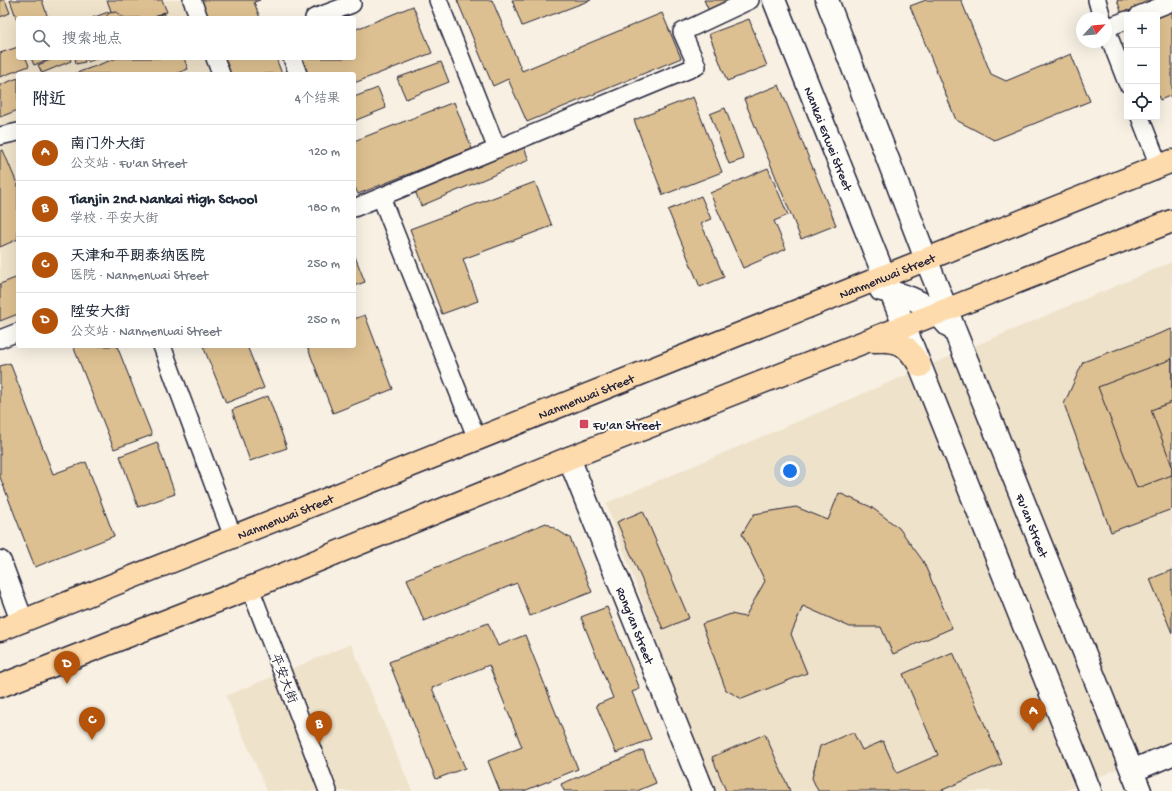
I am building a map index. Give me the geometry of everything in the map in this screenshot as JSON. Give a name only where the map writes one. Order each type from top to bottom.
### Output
[{"type":"main road","name":"Nankai Erwei Street","points":[[774,0],[887,284]]},
{"type":"main road","points":[[827,0],[926,259],[942,312]]},
{"type":"main road","name":"Nanmenwai Street","points":[[0,630],[848,291],[887,284],[926,259],[1166,164]]},
{"type":"main road","points":[[0,686],[250,588],[570,458],[1172,221]]},
{"type":"main road","points":[[887,284],[942,312]]},
{"type":"main road","points":[[887,284],[1087,790]]},
{"type":"main road","name":"Fu'an Street","points":[[942,312],[963,348],[1140,791]]},
{"type":"main road","points":[[869,341],[889,340],[902,344],[913,354],[920,366]]},
{"type":"main road","name":"Rong'an Street","points":[[570,458],[704,791]]},
{"type":"main road","points":[[0,562],[22,621]]},
{"type":"main road","points":[[1132,771],[1172,754]]},
{"type":"street","points":[[192,0],[198,16]]},
{"type":"street","points":[[438,0],[496,149]]},
{"type":"street","points":[[356,207],[697,66],[682,32],[750,0]]},
{"type":"street","points":[[1096,0],[1100,12]]},
{"type":"street","points":[[319,16],[354,1]]},
{"type":"street","points":[[1147,12],[1172,2]]},
{"type":"street","points":[[1112,26],[1124,21]]},
{"type":"street","points":[[1112,44],[1124,75]]},
{"type":"street","points":[[216,60],[220,72]]},
{"type":"street","points":[[293,60],[297,72]]},
{"type":"street","points":[[1142,120],[1166,164]]},
{"type":"street","points":[[0,136],[16,132]]},
{"type":"street","points":[[381,197],[477,440]]},
{"type":"street","points":[[0,339],[16,333]]},
{"type":"street","points":[[163,348],[233,537]]},
{"type":"street","name":"平安大街","points":[[250,588],[328,791]]},
{"type":"shaded area","points":[[0,0],[183,0],[189,16],[16,16],[16,60],[207,60],[211,72],[16,72],[16,321],[0,328]]},
{"type":"shaded area","points":[[1172,262],[1172,746],[1065,791],[712,791],[606,503]]},
{"type":"shaded area","points":[[351,644],[412,791],[267,791],[226,696]]},
{"type":"building","points":[[0,0],[5,0],[10,13],[0,17]]},
{"type":"building","points":[[10,0],[42,0],[47,16],[16,16],[16,17]]},
{"type":"building","points":[[107,0],[162,0],[167,12],[157,16],[97,16],[111,11]]},
{"type":"building","points":[[198,0],[260,0],[254,2],[259,16],[204,16]]},
{"type":"building","points":[[457,0],[492,0],[522,71],[662,13],[681,58],[527,122],[508,79],[493,86]]},
{"type":"building","points":[[512,0],[591,0],[522,26]]},
{"type":"building","points":[[704,0],[737,0],[709,11]]},
{"type":"building","points":[[926,0],[961,0],[991,74],[1006,81],[1071,54],[1090,101],[994,140],[956,120],[910,6]]},
{"type":"building","points":[[1117,0],[1157,0],[1124,12],[1122,14]]},
{"type":"building","points":[[413,6],[432,53],[356,82],[356,72],[306,72],[302,60],[356,60],[356,29]]},
{"type":"building","points":[[116,12],[121,16],[107,16],[109,13]]},
{"type":"building","points":[[164,12],[165,16],[157,16]]},
{"type":"building","points":[[1172,12],[1172,95],[1160,100],[1160,48],[1160,17]]},
{"type":"building","points":[[749,19],[767,66],[727,81],[709,34]]},
{"type":"building","points":[[16,48],[16,60],[27,60],[29,66],[0,77],[0,53]]},
{"type":"building","points":[[32,60],[47,60],[34,65]]},
{"type":"building","points":[[50,60],[71,61],[44,72],[42,72],[38,65]]},
{"type":"building","points":[[75,60],[84,60],[85,62],[76,64]]},
{"type":"building","points":[[112,60],[185,60],[188,69],[180,72],[79,72]]},
{"type":"building","points":[[222,60],[277,60],[281,72],[226,72]]},
{"type":"building","points":[[441,62],[449,82],[406,99],[397,78]]},
{"type":"building","points":[[16,79],[16,111],[0,117],[0,85]]},
{"type":"building","points":[[779,85],[836,225],[801,239],[744,99]]},
{"type":"building","points":[[378,88],[386,108],[356,120],[356,96]]},
{"type":"building","points":[[693,97],[722,172],[663,195],[634,120]]},
{"type":"building","points":[[454,102],[472,149],[358,194],[356,190],[356,140]]},
{"type":"building","points":[[725,108],[744,159],[729,164],[710,114]]},
{"type":"building","points":[[521,140],[529,160],[421,206],[413,186]]},
{"type":"building","points":[[3,150],[16,181],[16,240],[0,247],[0,151]]},
{"type":"building","points":[[768,168],[788,215],[774,221],[786,249],[743,268],[710,193]]},
{"type":"building","points":[[535,182],[552,226],[463,259],[478,301],[442,314],[410,229]]},
{"type":"building","points":[[701,196],[711,219],[701,223],[724,277],[700,287],[668,210]]},
{"type":"building","points":[[356,259],[365,282],[356,285]]},
{"type":"building","points":[[16,278],[16,315],[0,321],[0,284]]},
{"type":"building","points":[[365,315],[393,389],[333,413],[308,348],[356,348],[356,318]]},
{"type":"building","points":[[1172,329],[1172,402],[1151,410],[1172,466],[1172,509],[1111,532],[1064,404],[1083,362]]},
{"type":"building","points":[[74,348],[118,348],[152,435],[114,449]]},
{"type":"building","points":[[204,348],[248,348],[264,388],[226,403]]},
{"type":"building","points":[[1172,359],[1172,475],[1137,488],[1098,387]]},
{"type":"building","points":[[10,363],[53,474],[86,462],[114,536],[35,567],[0,477],[0,366]]},
{"type":"building","points":[[268,396],[287,448],[250,461],[232,410]]},
{"type":"building","points":[[157,442],[175,494],[138,507],[120,456]]},
{"type":"building","points":[[839,493],[871,507],[899,528],[923,561],[952,628],[893,654],[881,627],[850,627],[803,606],[791,634],[807,673],[742,699],[726,690],[702,624],[731,614],[745,617],[765,581],[742,534],[754,514],[796,507],[828,520]]},
{"type":"building","points":[[643,511],[689,618],[663,629],[617,522]]},
{"type":"building","points":[[546,523],[570,538],[592,592],[530,616],[517,583],[424,621],[407,579]]},
{"type":"building","points":[[1172,570],[1172,633],[1150,579]]},
{"type":"building","points":[[607,607],[640,689],[632,692],[651,739],[616,753],[596,705],[613,698],[581,617]]},
{"type":"building","points":[[488,623],[498,646],[525,635],[578,769],[524,791],[500,791],[488,761],[522,747],[489,665],[432,688],[465,768],[436,779],[389,662]]},
{"type":"building","points":[[953,652],[1002,764],[940,791],[818,791],[812,778],[820,746],[853,732],[862,750],[883,741],[897,773],[938,755],[903,674]]},
{"type":"building","points":[[765,734],[790,791],[726,791],[712,757]]},
{"type":"building","points":[[643,750],[656,783],[637,791],[564,791],[561,784]]},
{"type":"place","name":"Fu'an Street","points":[[584,424]]},
{"type":"place","name":"陞安大街","points":[[67,684]]},
{"type":"place","name":"南门外大街","points":[[1033,731]]},
{"type":"place","name":"天津和平朗泰纳医院","points":[[92,740]]},
{"type":"place","name":"Tianjin 2nd Nankai High School","points":[[319,744]]}]
